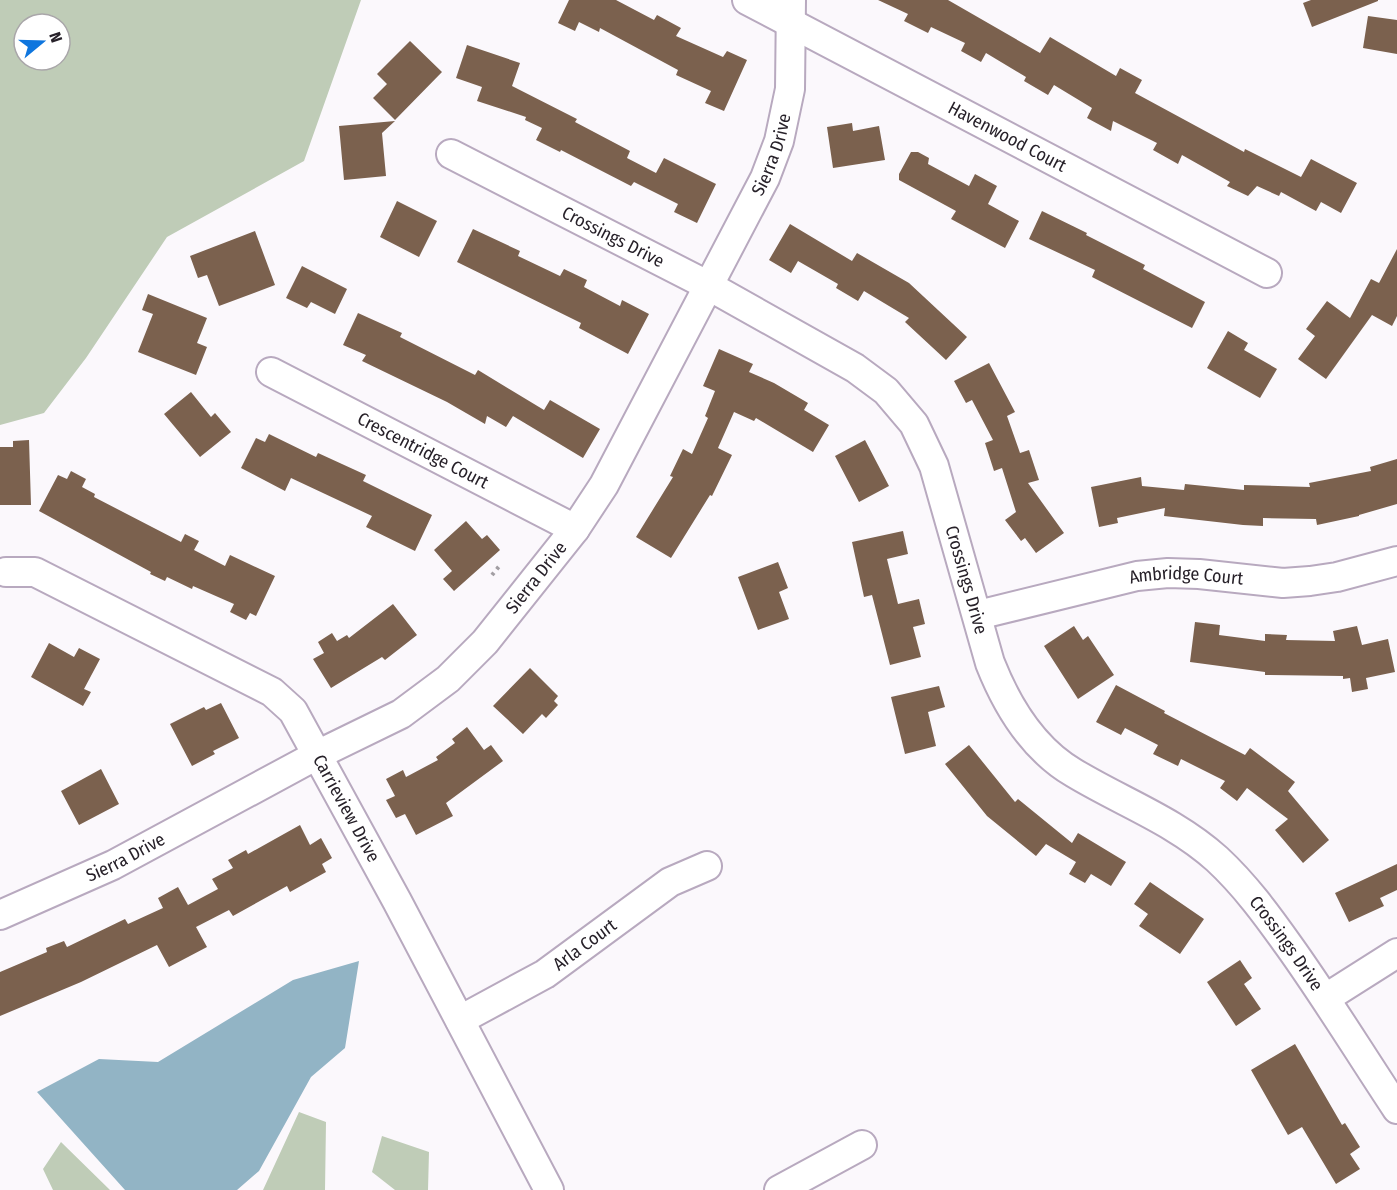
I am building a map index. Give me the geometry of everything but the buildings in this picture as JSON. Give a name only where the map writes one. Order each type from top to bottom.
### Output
[{"type":"street","name":"Havenwood Court","points":[[747,0],[791,11],[1267,273]]},
{"type":"street","name":"Sierra Drive","points":[[0,915],[113,865],[317,755],[401,714],[448,679],[486,642],[575,529],[610,476],[765,178],[779,141],[790,89],[791,11]]},
{"type":"street","name":"Crossings Drive","points":[[451,154],[709,286],[855,368],[886,391],[914,424],[934,466],[990,663],[1000,689],[1025,729],[1072,773],[1167,822],[1193,840],[1217,860],[1256,899],[1326,998],[1397,1109]]},
{"type":"street","name":"Crescentridge Court","points":[[272,372],[575,529]]},
{"type":"street","name":"Ambridge Court","points":[[978,615],[1137,576],[1168,573],[1199,574],[1283,583],[1301,582],[1337,577],[1397,561]]},
{"type":"street","name":"Carrieview Drive","points":[[6,572],[35,572],[272,692],[293,711],[549,1190]]},
{"type":"street","name":"Arla Court","points":[[460,1020],[545,974],[670,882],[707,866]]},
{"type":"street","points":[[1326,998],[1397,953]]},
{"type":"street","points":[[779,1190],[862,1145]]},
{"type":"path","points":[[492,574],[501,564]]},
{"type":"green space","points":[[0,0],[361,0],[304,161],[167,237],[86,358],[44,413],[0,425]]},
{"type":"green space","points":[[299,1112],[326,1122],[325,1190],[263,1190]]},
{"type":"green space","points":[[382,1136],[429,1152],[428,1190],[395,1190],[372,1172]]},
{"type":"green space","points":[[61,1142],[110,1190],[53,1190],[43,1169]]},
{"type":"water","points":[[359,961],[345,1048],[311,1077],[259,1171],[237,1190],[125,1190],[37,1092],[99,1059],[158,1062],[293,980]]}]
